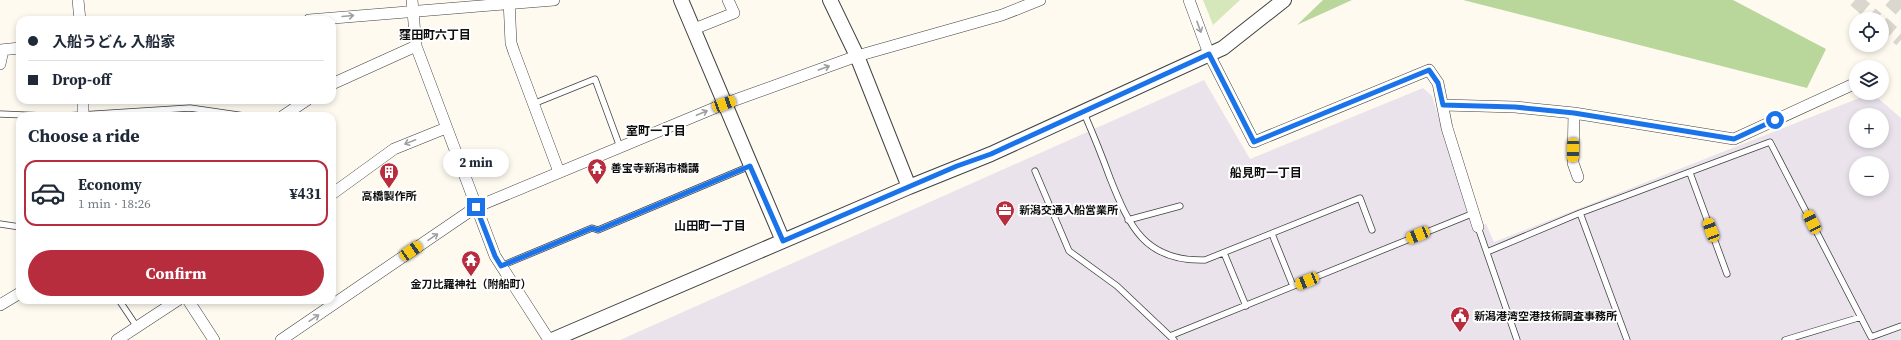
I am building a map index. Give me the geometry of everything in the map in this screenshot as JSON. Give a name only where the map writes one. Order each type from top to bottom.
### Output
[{"type":"street","points":[[78,0],[80,16]]},
{"type":"street","points":[[336,16],[412,5],[554,0]]},
{"type":"street","points":[[681,0],[783,241]]},
{"type":"street","points":[[694,29],[734,13],[728,0]]},
{"type":"street","points":[[830,0],[857,56],[909,187]]},
{"type":"street","points":[[336,303],[476,207],[724,104],[857,56],[1002,15],[1040,0]]},
{"type":"street","points":[[1189,0],[1209,54],[1254,142],[1429,70],[1438,83],[1448,128],[1478,227]]},
{"type":"street","points":[[412,5],[416,46],[495,256],[550,340],[909,187],[991,154],[1084,110],[1223,48],[1284,0]]},
{"type":"street","points":[[509,2],[511,43],[532,104],[559,172]]},
{"type":"street","points":[[336,82],[416,46]]},
{"type":"street","points":[[0,64],[1,50],[16,48]]},
{"type":"street","points":[[1443,105],[1515,107],[1574,113],[1734,139],[1849,86]]},
{"type":"street","points":[[289,112],[300,104]]},
{"type":"street","points":[[1574,113],[1573,163],[1578,177]]},
{"type":"street","points":[[336,191],[394,149],[446,128]]},
{"type":"street","points":[[0,305],[16,295]]},
{"type":"street","points":[[117,340],[172,304]]},
{"type":"street","points":[[191,304],[214,340]]},
{"type":"street","points":[[282,340],[335,304]]},
{"type":"lane","points":[[532,104],[594,79],[620,147]]},
{"type":"lane","points":[[132,112],[190,108],[218,112]]},
{"type":"lane","points":[[1084,110],[1128,220],[1142,239],[1167,255],[1192,261],[1205,260],[1360,198],[1372,230]]},
{"type":"lane","points":[[0,114],[16,115]]},
{"type":"lane","points":[[1487,252],[1580,213],[1770,142],[1871,336],[1901,326]]},
{"type":"lane","points":[[501,266],[592,228],[598,230],[750,166]]},
{"type":"lane","points":[[1035,171],[1069,251],[1117,286],[1172,338],[1293,286],[1474,213]]},
{"type":"lane","points":[[1690,173],[1727,274]]},
{"type":"lane","points":[[1128,220],[1180,206]]},
{"type":"lane","points":[[1580,213],[1627,340]]},
{"type":"lane","points":[[0,224],[16,226]]},
{"type":"lane","points":[[1478,227],[1517,340]]},
{"type":"lane","points":[[1272,234],[1293,286]]},
{"type":"lane","points":[[1224,253],[1246,306]]},
{"type":"lane","points":[[122,304],[137,327]]},
{"type":"lane","points":[[1785,340],[1860,317]]},
{"type":"shaded area","points":[[1204,80],[1250,159],[1423,88],[1432,96],[1472,229],[1486,224],[1494,242],[1854,100],[1880,100],[1901,118],[1901,340],[620,340]]},
{"type":"green space","points":[[1203,0],[1240,0],[1213,25]]},
{"type":"green space","points":[[1323,0],[1352,0],[1297,25]]},
{"type":"green space","points":[[1463,0],[1733,0],[1826,49],[1807,88]]},
{"type":"tunnel","points":[[1855,0],[1869,12]]},
{"type":"tunnel","points":[[1890,0],[1901,10]]},
{"type":"tunnel","points":[[1889,29],[1901,40]]},
{"type":"place","name":"善宝寺新潟市橋講","points":[[597,185]]},
{"type":"place","name":"高橋製作所","points":[[389,189]]},
{"type":"place","name":"新潟交通入船営業所","points":[[1005,227]]},
{"type":"place","name":"金刀比羅神社（附船町）","points":[[471,277]]},
{"type":"place","name":"新潟港湾空港技術調査事務所","points":[[1460,333]]},
{"type":"district","name":"窪田町六丁目","points":[[435,35]]},
{"type":"district","name":"室町一丁目","points":[[656,131]]},
{"type":"district","name":"船見町一丁目","points":[[1266,173]]},
{"type":"district","name":"山田町一丁目","points":[[710,226]]},
{"type":"route","points":[[476,207],[495,256],[501,266],[592,228],[598,230],[750,166],[783,241],[957,166],[991,154],[1084,110],[1209,54],[1254,142],[1429,70],[1438,83],[1443,105],[1515,107],[1574,113],[1607,117],[1734,139],[1775,120]]}]
